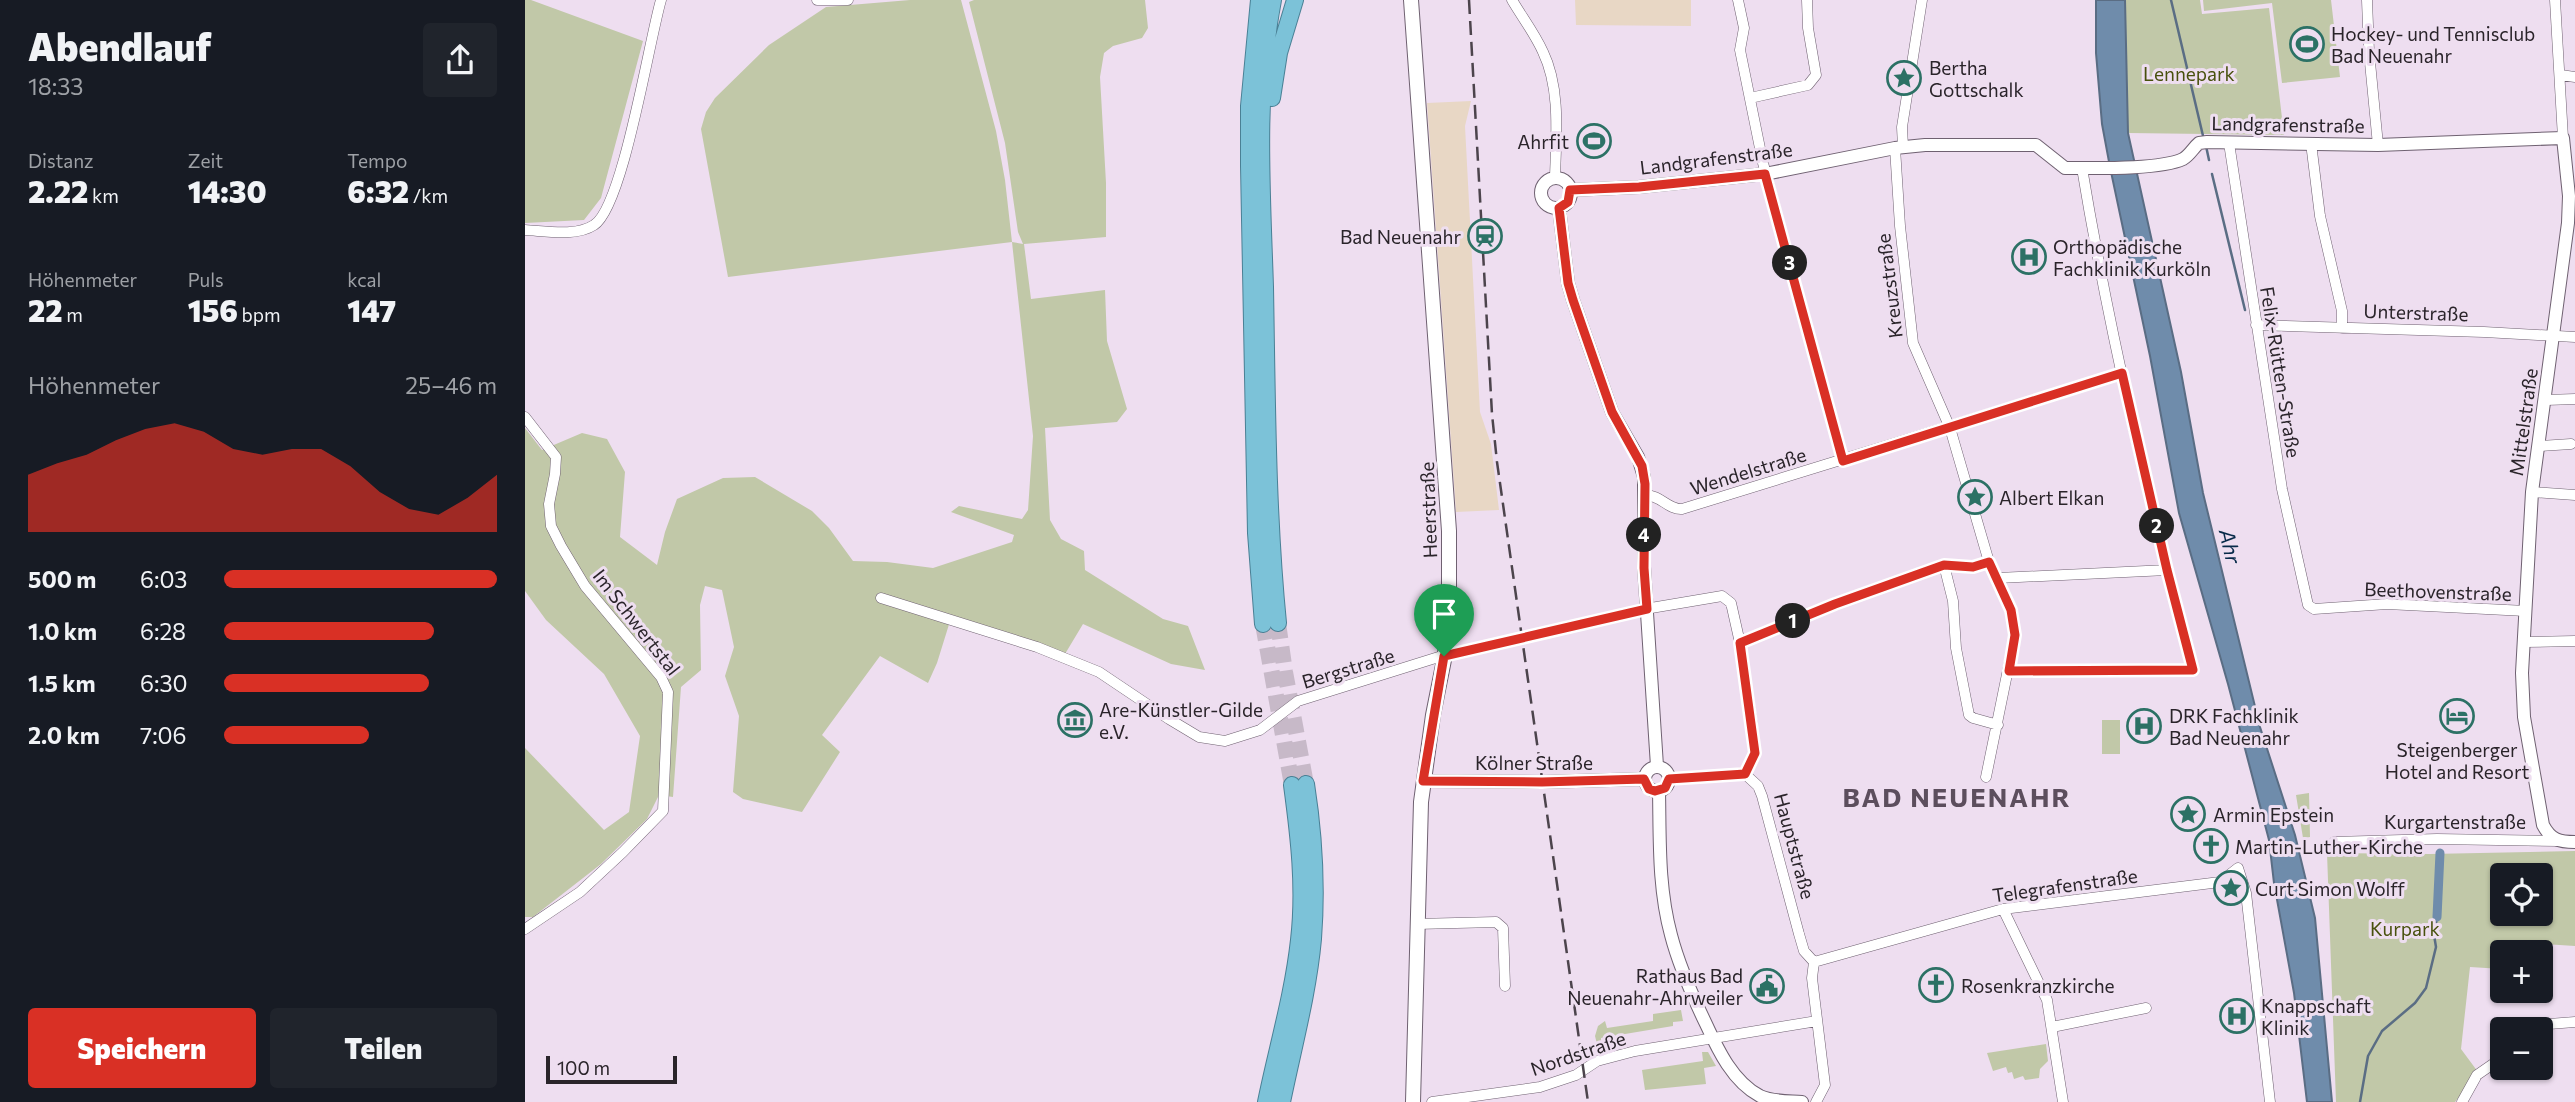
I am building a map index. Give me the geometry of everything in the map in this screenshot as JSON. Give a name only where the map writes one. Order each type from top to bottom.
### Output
[{"type":"highway","points":[[1259,0],[1249,106],[1256,533],[1271,623],[1261,148],[1264,75],[1273,0]]},
{"type":"highway","points":[[1261,148],[1269,121],[1279,53],[1295,0]]},
{"type":"highway","points":[[1266,1102],[1287,1010],[1299,940],[1299,785],[1315,874],[1313,941],[1282,1102]]},
{"type":"main road","name":"Heerstraße","points":[[1411,0],[1449,531],[1449,596],[1444,656],[1423,781],[1416,924],[1413,1102]]},
{"type":"street","points":[[525,230],[583,230],[605,215],[633,125],[661,0]]},
{"type":"street","points":[[817,0],[848,0]]},
{"type":"street","points":[[1512,0],[1544,53],[1550,72],[1557,138],[1555,178]]},
{"type":"street","points":[[1738,0],[1744,28],[1739,50],[1765,174],[1843,461]]},
{"type":"street","points":[[1750,98],[1808,85],[1817,75],[1808,29],[1807,0]]},
{"type":"street","name":"Kreuzstraße","points":[[1922,0],[1899,147],[1900,226],[1913,343],[1950,428],[1989,562],[2011,610],[2015,635],[1986,777]]},
{"type":"street","points":[[2367,0],[2378,145]]},
{"type":"street","name":"Mittelstraße","points":[[2555,0],[2569,196],[2568,223],[2555,336],[2532,492],[2522,673],[2524,717],[2542,819],[2548,834],[2559,842]]},
{"type":"street","points":[[2561,75],[2575,77]]},
{"type":"street","name":"Landgrafenstraße","points":[[1570,190],[1639,187],[1765,174],[1899,147],[2036,145],[2065,168],[2082,168],[2150,165],[2181,160],[2205,142],[2378,145],[2563,138]]},
{"type":"street","name":"Felix-Rütten-Straße","points":[[2229,143],[2282,489],[2308,605]]},
{"type":"street","points":[[2311,143],[2320,216],[2342,312],[2342,328]]},
{"type":"street","points":[[2009,671],[2193,670],[2122,373],[2082,168]]},
{"type":"street","points":[[1555,178],[1566,182],[1570,190],[1568,202],[1559,208],[1546,206],[1540,194],[1544,183],[1555,178]]},
{"type":"street","points":[[1559,208],[1568,283],[1573,300],[1612,412],[1642,466],[1645,495],[1644,568],[1657,766]]},
{"type":"street","name":"Unterstraße","points":[[2256,325],[2575,337]]},
{"type":"street","name":"Wendelstraße","points":[[1645,495],[1659,497],[1676,509],[1843,461],[2122,373]]},
{"type":"street","points":[[2546,400],[2575,399]]},
{"type":"street","name":"Im Schwertstal","points":[[525,417],[556,457],[549,504],[551,526],[561,546],[585,586],[661,677],[668,692],[663,811],[580,892],[525,929]]},
{"type":"street","points":[[2539,446],[2571,444]]},
{"type":"street","points":[[2532,492],[2575,495]]},
{"type":"street","points":[[1669,779],[1745,774],[1755,753],[1740,643],[1835,604],[1944,565],[1973,567],[1989,562]]},
{"type":"street","points":[[1944,565],[1953,601],[1956,648],[1969,715],[1998,725]]},
{"type":"street","points":[[1997,578],[2167,570]]},
{"type":"street","name":"Bergstraße","points":[[881,598],[1037,647],[1099,672],[1199,737],[1225,741],[1260,730],[1298,701],[1444,656],[1647,609],[1725,597],[1731,603],[1740,643]]},
{"type":"street","name":"Beethovenstraße","points":[[2308,605],[2314,609],[2387,604],[2526,611]]},
{"type":"street","points":[[2525,642],[2575,641]]},
{"type":"street","points":[[1657,766],[1665,769],[1669,779],[1667,785],[1659,791],[1649,789],[1644,779],[1647,771],[1657,766]]},
{"type":"street","name":"Hauptstraße","points":[[1745,774],[1758,786],[1762,796],[1804,951],[1814,962],[1812,978],[1825,1084],[1816,1102]]},
{"type":"street","name":"Kölner Straße","points":[[1423,781],[1644,779]]},
{"type":"street","points":[[1659,791],[1660,863],[1668,921],[1677,958],[1713,1039],[1729,1067],[1745,1086],[1775,1101],[1802,1102]]},
{"type":"street","name":"Kurgartenstraße","points":[[2334,842],[2437,839],[2575,842]]},
{"type":"street","name":"Telegrafenstraße","points":[[1814,962],[2003,909],[2220,882],[2238,868],[2246,893],[2270,1102]]},
{"type":"street","points":[[2003,909],[2047,1000],[2063,1102]]},
{"type":"street","points":[[1416,924],[1496,922],[1503,928],[1505,986]]},
{"type":"street","points":[[2052,1027],[2146,1008]]},
{"type":"street","name":"Nordstraße","points":[[1432,1102],[1540,1087],[1576,1075],[1597,1061],[1635,1051],[1818,1021]]},
{"type":"street","points":[[2553,1024],[2575,1022]]},
{"type":"street","points":[[2462,1102],[2477,1075],[2490,1066]]},
{"type":"shaded area","points":[[1575,0],[1691,0],[1691,26],[1576,25]]},
{"type":"shaded area","points":[[1471,101],[1465,126],[1480,412],[1491,444],[1499,510],[1456,512],[1427,103]]},
{"type":"green space","points":[[525,0],[643,41],[601,198],[584,220],[525,223]]},
{"type":"green space","points":[[910,0],[961,0],[996,131],[1012,242],[728,277],[701,129],[706,112],[715,98],[769,45],[826,7]]},
{"type":"green space","points":[[1145,0],[1148,28],[1142,38],[1113,46],[1104,53],[1100,77],[1106,237],[1024,244],[1031,299],[1105,290],[1107,341],[1127,409],[1117,422],[1045,428],[1050,520],[1061,539],[1084,551],[1085,570],[1163,619],[1188,626],[1205,670],[1171,664],[1083,624],[1065,654],[951,618],[928,683],[880,656],[822,735],[840,752],[802,812],[743,799],[733,792],[739,716],[725,676],[734,647],[722,590],[705,586],[700,605],[701,670],[681,687],[673,797],[659,795],[647,819],[601,864],[533,917],[525,917],[525,748],[604,830],[629,812],[640,736],[604,674],[546,620],[525,591],[525,428],[542,450],[582,433],[607,439],[625,472],[620,537],[657,565],[677,499],[723,478],[755,477],[812,511],[829,528],[853,561],[933,568],[1012,542],[1014,535],[951,512],[959,506],[1022,519],[1028,510],[1033,436],[1012,242],[1023,244],[1018,232],[1005,143],[969,2]]},
{"type":"green space","name":"Lennepark","points":[[2125,0],[2200,0],[2202,14],[2269,8],[2284,135],[2128,133]]},
{"type":"green space","name":"Hockey- und Tennisclub Bad Neuenahr","points":[[2203,0],[2331,0],[2340,77],[2282,83],[2272,3],[2204,11]]},
{"type":"green space","points":[[2102,720],[2120,720],[2120,754],[2102,754]]},
{"type":"green space","points":[[2309,793],[2310,837],[2303,838],[2296,795]]},
{"type":"green space","name":"Kurpark","points":[[2575,851],[2575,946],[2553,945],[2553,940],[2490,940],[2490,968],[2470,967],[2461,1049],[2478,1072],[2455,1102],[2336,1102],[2327,853]]},
{"type":"green space","points":[[1681,1010],[1683,1021],[1673,1022],[1673,1026],[1601,1038],[1601,1043],[1597,1044],[1595,1036],[1598,1026],[1605,1021],[1607,1028],[1653,1021],[1653,1014]]},
{"type":"green space","points":[[2046,1044],[2048,1061],[2040,1069],[2039,1078],[2025,1080],[2023,1076],[2014,1079],[2012,1072],[2008,1073],[2006,1067],[1993,1071],[1987,1053]]},
{"type":"green space","points":[[1702,1052],[1708,1052],[1716,1066],[1704,1068],[1706,1084],[1645,1090],[1642,1070],[1703,1061]]},
{"type":"water","points":[[2096,0],[2125,0],[2128,133],[2181,372],[2203,493],[2260,727],[2295,835],[2315,918],[2332,1102],[2307,1102],[2294,993],[2269,840],[2179,513],[2102,124],[2096,53]]},
{"type":"waterway","points":[[2171,0],[2204,140]]},
{"type":"waterway","points":[[2206,146],[2209,160]]},
{"type":"waterway","points":[[2212,174],[2245,310]]},
{"type":"waterway","points":[[2437,917],[2440,853]]},
{"type":"waterway","points":[[2360,1102],[2368,1056],[2382,1031],[2415,1003],[2426,988],[2436,947],[2434,935],[2437,917]]},
{"type":"tunnel","points":[[1278,623],[1306,784]]},
{"type":"tunnel","points":[[1263,624],[1292,785]]},
{"type":"railway","points":[[1469,0],[1497,462],[1588,1102]]},
{"type":"place","name":"Hockey- und Tennisclub Bad Neuenahr","points":[[2307,44]]},
{"type":"place","name":"Bertha Gottschalk","points":[[1904,78]]},
{"type":"place","name":"Ahrfit","points":[[1594,141]]},
{"type":"place","name":"Bad Neuenahr","points":[[1485,236]]},
{"type":"place","name":"Orthopädische Fachklinik Kurköln","points":[[2029,257]]},
{"type":"place","name":"Albert Elkan","points":[[1975,497]]},
{"type":"place","name":"Steigenberger Hotel and Resort","points":[[2457,716]]},
{"type":"place","name":"Are-Künstler-Gilde e.V.","points":[[1075,720]]},
{"type":"place","name":"DRK Fachklinik Bad Neuenahr","points":[[2144,726]]},
{"type":"place","name":"Armin Epstein","points":[[2188,814]]},
{"type":"place","name":"Martin-Luther-Kirche","points":[[2211,846]]},
{"type":"place","name":"Curt Simon Wolff","points":[[2231,888]]},
{"type":"place","name":"Rosenkranzkirche","points":[[1936,985]]},
{"type":"place","name":"Rathaus Bad Neuenahr-Ahrweiler","points":[[1767,986]]},
{"type":"place","name":"Knappschaft Klinik","points":[[2237,1016]]},
{"type":"district","name":"BAD NEUENAHR","points":[[1957,796]]},
{"type":"route","points":[[1765,174],[1843,461],[2122,373],[2193,670],[2009,671],[2015,635],[2011,610],[1989,562],[1973,567],[1944,565],[1835,604],[1740,643],[1752,723],[1754,759],[1745,774],[1669,779],[1665,788],[1655,791],[1649,789],[1644,779],[1423,781],[1444,656],[1647,609],[1644,568],[1645,484],[1642,466],[1612,412],[1568,283],[1559,208],[1568,202],[1570,190],[1639,187],[1765,174]]},
{"type":"water label","name":"Ahr","points":[[2231,546]]}]
